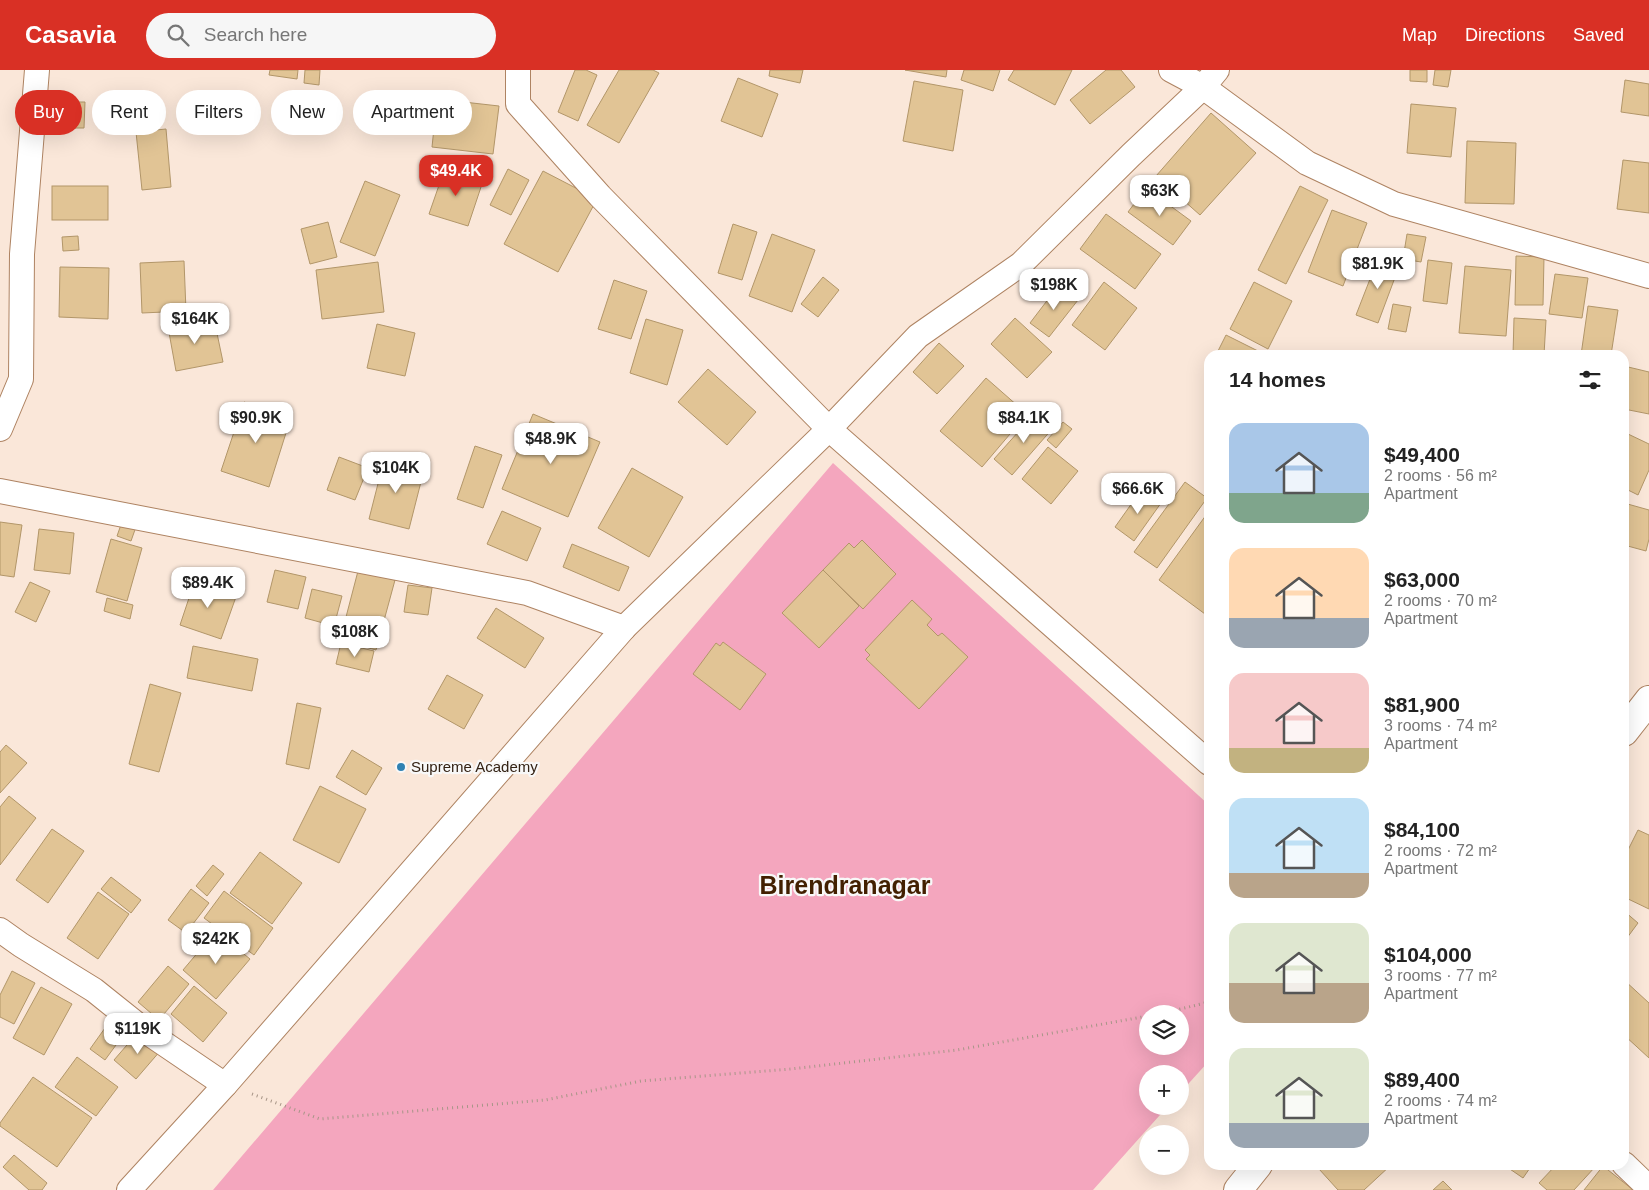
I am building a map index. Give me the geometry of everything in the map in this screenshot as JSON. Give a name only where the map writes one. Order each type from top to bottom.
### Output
[{"type":"street","points":[[0,429],[21,379],[22,254],[37,70]]},
{"type":"street","points":[[518,70],[518,104],[600,196],[830,429],[1204,759]]},
{"type":"street","points":[[1171,70],[1210,79],[1307,163],[1394,204],[1649,276]]},
{"type":"street","points":[[129,1190],[225,1085],[624,628],[830,429],[918,336],[1021,264],[1130,155],[1210,79]]},
{"type":"street","points":[[0,491],[527,593],[624,628]]},
{"type":"street","points":[[1629,726],[1649,700]]},
{"type":"street","points":[[0,930],[94,990],[144,1030],[225,1085]]},
{"type":"street","points":[[1629,1169],[1649,1188]]},
{"type":"street","points":[[1238,1190],[1254,1170]]},
{"type":"path","points":[[1189,1007],[1204,1003]]},
{"type":"path","points":[[225,1085],[320,1119],[545,1100],[641,1081],[790,1068],[957,1050],[1139,1018]]},
{"type":"shaded area","points":[[833,463],[1204,800],[1204,1067],[1189,1083],[1189,1065],[1139,1065],[1139,1115],[1160,1115],[1151,1125],[1139,1125],[1139,1138],[1093,1190],[213,1190]]},
{"type":"building","points":[[270,70],[298,70],[297,79],[269,75]]},
{"type":"building","points":[[305,70],[320,70],[319,85],[304,83]]},
{"type":"building","points":[[575,70],[586,70],[597,75],[578,121],[558,112]]},
{"type":"building","points":[[619,70],[653,70],[659,73],[619,143],[587,125]]},
{"type":"building","points":[[770,70],[803,70],[800,83],[769,76]]},
{"type":"building","points":[[905,70],[947,70],[946,77]]},
{"type":"building","points":[[964,70],[1000,70],[993,91],[961,80]]},
{"type":"building","points":[[1014,70],[1072,70],[1055,105],[1008,80]]},
{"type":"building","points":[[1106,70],[1121,70],[1135,87],[1090,124],[1070,100]]},
{"type":"building","points":[[1410,70],[1427,70],[1427,82],[1410,81]]},
{"type":"building","points":[[1435,70],[1451,70],[1448,87],[1433,85]]},
{"type":"building","points":[[738,78],[778,94],[762,137],[721,121]]},
{"type":"building","points":[[1625,80],[1649,84],[1649,116],[1621,112]]},
{"type":"building","points":[[914,81],[963,90],[953,151],[903,141]]},
{"type":"building","points":[[82,102],[85,102],[84,128],[82,128]]},
{"type":"building","points":[[472,103],[499,106],[493,154],[432,147],[433,135],[472,135]]},
{"type":"building","points":[[1411,104],[1456,108],[1451,157],[1407,153]]},
{"type":"building","points":[[1211,113],[1256,153],[1200,215],[1156,176]]},
{"type":"building","points":[[166,129],[171,187],[142,190],[136,135],[166,135]]},
{"type":"building","points":[[1467,141],[1516,143],[1514,204],[1465,203]]},
{"type":"building","points":[[1623,160],[1649,163],[1649,213],[1617,209]]},
{"type":"building","points":[[445,168],[483,181],[468,226],[429,214]]},
{"type":"building","points":[[508,169],[529,180],[511,215],[490,205]]},
{"type":"building","points":[[543,171],[597,199],[558,272],[504,244]]},
{"type":"building","points":[[365,181],[400,195],[375,256],[340,242]]},
{"type":"building","points":[[52,186],[108,186],[108,220],[52,220]]},
{"type":"building","points":[[1300,186],[1328,200],[1286,284],[1258,270]]},
{"type":"building","points":[[1146,188],[1191,221],[1173,245],[1128,212]]},
{"type":"building","points":[[1332,210],[1367,223],[1343,286],[1308,272]]},
{"type":"building","points":[[1106,214],[1161,254],[1135,289],[1080,249]]},
{"type":"building","points":[[328,222],[337,257],[310,264],[301,229]]},
{"type":"building","points":[[733,224],[757,232],[742,280],[718,273]]},
{"type":"building","points":[[772,234],[815,250],[792,312],[749,296]]},
{"type":"building","points":[[1407,234],[1426,237],[1421,262],[1403,259]]},
{"type":"building","points":[[78,236],[79,250],[63,251],[62,237]]},
{"type":"building","points":[[1379,256],[1400,264],[1378,323],[1356,315]]},
{"type":"building","points":[[1516,256],[1544,257],[1543,305],[1515,305]]},
{"type":"building","points":[[1428,260],[1452,263],[1447,304],[1423,301]]},
{"type":"building","points":[[184,261],[186,311],[142,313],[140,263]]},
{"type":"building","points":[[378,262],[384,312],[322,319],[316,270]]},
{"type":"building","points":[[1465,266],[1511,270],[1506,336],[1459,333]]},
{"type":"building","points":[[60,267],[109,268],[108,319],[59,317]]},
{"type":"building","points":[[1555,274],[1588,278],[1582,318],[1549,314]]},
{"type":"building","points":[[823,277],[839,290],[818,317],[801,304]]},
{"type":"building","points":[[614,280],[647,291],[631,339],[598,329]]},
{"type":"building","points":[[1104,282],[1137,308],[1105,350],[1072,325]]},
{"type":"building","points":[[1254,282],[1292,301],[1268,349],[1230,329]]},
{"type":"building","points":[[1059,285],[1078,300],[1049,337],[1030,323]]},
{"type":"building","points":[[1393,304],[1411,307],[1406,332],[1388,329]]},
{"type":"building","points":[[1588,306],[1618,310],[1612,350],[1582,350]]},
{"type":"building","points":[[1015,318],[1052,352],[1027,378],[991,344]]},
{"type":"building","points":[[1514,318],[1546,320],[1544,350],[1513,350]]},
{"type":"building","points":[[214,319],[223,362],[176,371],[168,327]]},
{"type":"building","points":[[646,319],[683,330],[667,385],[630,373]]},
{"type":"building","points":[[377,324],[415,333],[405,376],[367,368]]},
{"type":"building","points":[[1226,335],[1256,350],[1218,350]]},
{"type":"building","points":[[939,343],[964,366],[937,394],[913,372]]},
{"type":"building","points":[[1629,367],[1649,372],[1649,414],[1629,410]]},
{"type":"building","points":[[708,369],[756,412],[727,445],[678,402]]},
{"type":"building","points":[[986,378],[1027,414],[982,467],[940,431]]},
{"type":"building","points":[[244,402],[291,417],[269,487],[221,471]]},
{"type":"building","points":[[1036,412],[1053,428],[1012,475],[994,459]]},
{"type":"building","points":[[533,414],[600,442],[568,517],[502,489]]},
{"type":"building","points":[[1063,422],[1072,429],[1056,448],[1047,440]]},
{"type":"building","points":[[1629,434],[1649,444],[1649,470],[1638,495],[1629,490]]},
{"type":"building","points":[[475,446],[502,455],[483,508],[457,499]]},
{"type":"building","points":[[1048,447],[1078,471],[1051,504],[1022,479]]},
{"type":"building","points":[[339,457],[368,468],[355,500],[327,490]]},
{"type":"building","points":[[384,460],[424,470],[409,529],[369,519]]},
{"type":"building","points":[[632,468],[683,497],[649,557],[598,528]]},
{"type":"building","points":[[1185,482],[1204,496],[1204,502],[1157,568],[1134,552]]},
{"type":"building","points":[[1142,489],[1161,503],[1134,541],[1115,527]]},
{"type":"building","points":[[1629,504],[1649,510],[1649,539],[1646,551],[1629,546]]},
{"type":"building","points":[[502,511],[541,528],[527,561],[487,544]]},
{"type":"building","points":[[1204,518],[1204,613],[1159,580]]},
{"type":"building","points":[[123,519],[137,524],[131,541],[117,536]]},
{"type":"building","points":[[0,522],[22,525],[14,577],[0,575]]},
{"type":"building","points":[[39,529],[74,533],[70,574],[34,570]]},
{"type":"building","points":[[111,539],[142,548],[127,601],[96,592]]},
{"type":"building","points":[[862,540],[896,574],[863,609],[823,570],[849,543],[854,548]]},
{"type":"building","points":[[572,544],[629,567],[619,591],[563,567]]},
{"type":"building","points":[[275,570],[306,577],[298,609],[267,602]]},
{"type":"building","points":[[823,570],[859,606],[819,648],[782,613]]},
{"type":"building","points":[[358,571],[395,580],[376,650],[340,640]]},
{"type":"building","points":[[195,580],[237,594],[221,639],[180,625]]},
{"type":"building","points":[[30,582],[50,591],[36,622],[15,612]]},
{"type":"building","points":[[408,585],[432,588],[428,615],[404,612]]},
{"type":"building","points":[[312,589],[342,596],[334,626],[305,618]]},
{"type":"building","points":[[107,598],[133,605],[130,619],[104,611]]},
{"type":"building","points":[[912,600],[932,619],[927,625],[938,636],[942,633],[968,657],[919,709],[866,659],[870,655],[865,650]]},
{"type":"building","points":[[496,608],[544,638],[525,668],[477,638]]},
{"type":"building","points":[[723,642],[766,674],[740,710],[693,674],[716,643],[720,646]]},
{"type":"building","points":[[341,643],[374,651],[369,672],[336,664]]},
{"type":"building","points":[[193,646],[258,659],[252,691],[187,678]]},
{"type":"building","points":[[447,675],[483,695],[464,729],[428,709]]},
{"type":"building","points":[[150,684],[181,693],[159,772],[129,764]]},
{"type":"building","points":[[297,703],[321,708],[309,769],[286,764]]},
{"type":"building","points":[[6,745],[27,763],[0,793],[0,752]]},
{"type":"building","points":[[352,750],[382,768],[366,795],[336,777]]},
{"type":"building","points":[[320,786],[366,809],[339,863],[293,840]]},
{"type":"building","points":[[9,796],[36,818],[0,865],[0,807]]},
{"type":"building","points":[[52,829],[84,851],[48,903],[16,880]]},
{"type":"building","points":[[1638,830],[1649,835],[1649,909],[1629,899],[1629,848]]},
{"type":"building","points":[[260,852],[302,883],[272,924],[230,893]]},
{"type":"building","points":[[213,865],[224,874],[207,896],[196,886]]},
{"type":"building","points":[[111,877],[141,900],[131,913],[101,889]]},
{"type":"building","points":[[191,889],[209,903],[186,933],[168,920]]},
{"type":"building","points":[[224,891],[273,928],[254,955],[204,918]]},
{"type":"building","points":[[98,892],[129,914],[98,959],[67,938]]},
{"type":"building","points":[[1629,915],[1638,923],[1629,935]]},
{"type":"building","points":[[216,931],[250,959],[216,999],[183,970]]},
{"type":"building","points":[[168,966],[189,984],[159,1020],[138,1002]]},
{"type":"building","points":[[12,971],[35,983],[14,1024],[0,1017],[0,995]]},
{"type":"building","points":[[1629,985],[1649,1003],[1649,1058],[1629,1040]]},
{"type":"building","points":[[194,986],[227,1013],[203,1042],[171,1014]]},
{"type":"building","points":[[41,987],[72,1004],[44,1055],[13,1038]]},
{"type":"building","points":[[115,1014],[130,1026],[105,1060],[90,1049]]},
{"type":"building","points":[[139,1031],[161,1050],[136,1079],[114,1060]]},
{"type":"building","points":[[77,1057],[118,1087],[96,1116],[55,1087]]},
{"type":"building","points":[[33,1077],[92,1118],[57,1167],[0,1126],[0,1123]]},
{"type":"building","points":[[14,1155],[47,1183],[42,1190],[29,1190],[3,1167]]},
{"type":"building","points":[[1320,1170],[1386,1170],[1364,1190],[1338,1190]]},
{"type":"building","points":[[1511,1170],[1529,1170],[1523,1178]]},
{"type":"building","points":[[1551,1170],[1592,1170],[1574,1190],[1547,1190],[1539,1183]]},
{"type":"building","points":[[1600,1170],[1608,1170],[1632,1189],[1632,1190],[1584,1190]]},
{"type":"building","points":[[1443,1181],[1452,1190],[1433,1190]]},
{"type":"place","name":"Supreme Academy","points":[[401,767]]},
{"type":"district","name":"Birendranagar","points":[[845,885]]}]
